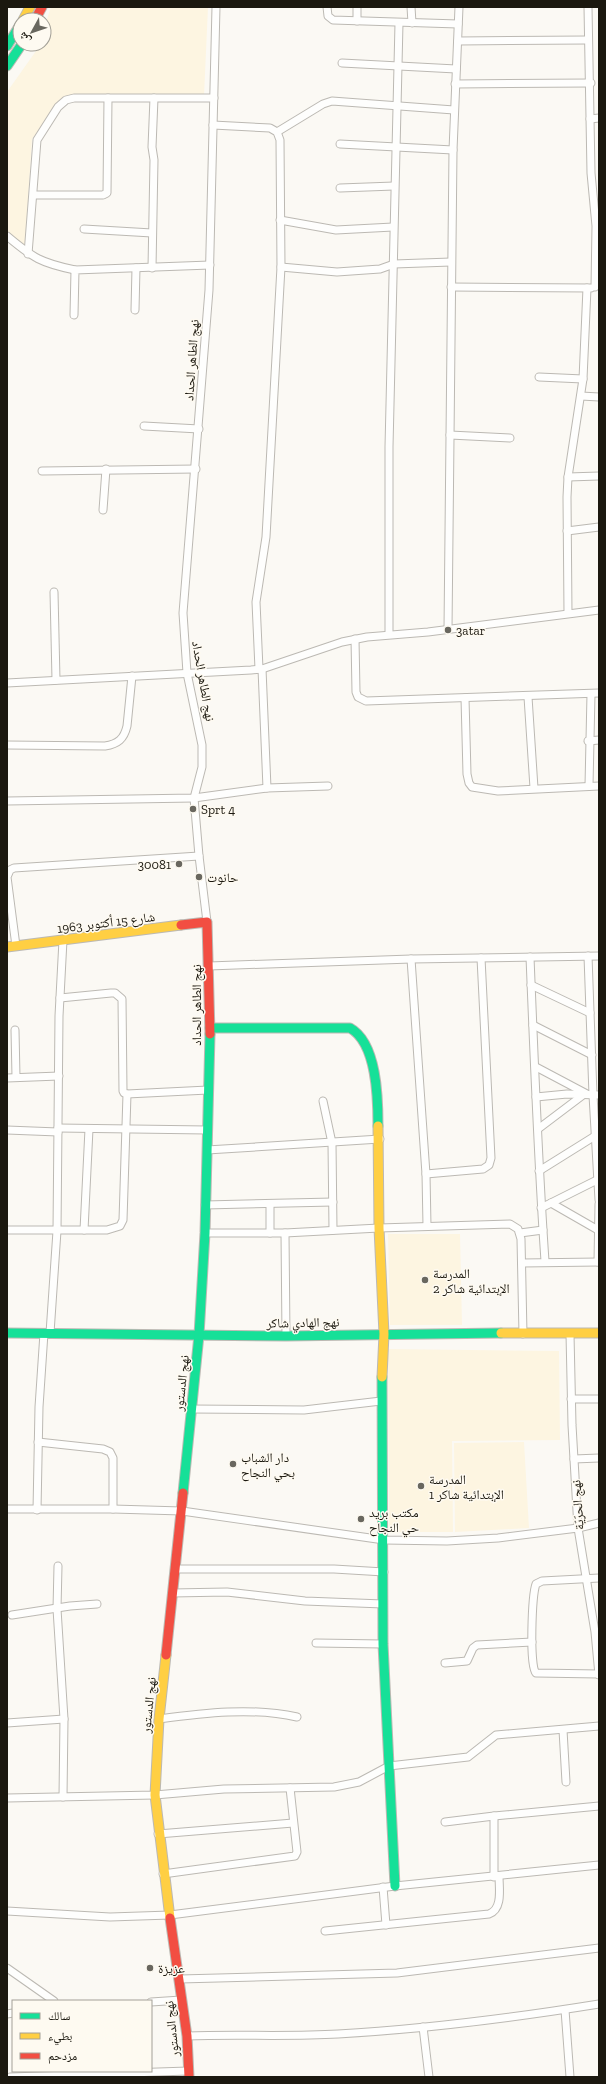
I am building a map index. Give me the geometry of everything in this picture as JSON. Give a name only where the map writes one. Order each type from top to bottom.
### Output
[{"type":"street","name":"نهج الطاهر الحداد","points":[[199,1335],[205,1233],[210,1028],[209,966],[207,922],[194,798],[202,767],[202,745],[187,673],[183,613],[196,469],[210,265],[216,7]]},
{"type":"street","points":[[327,7],[328,16],[333,20],[458,24]]},
{"type":"street","points":[[357,20],[358,7]]},
{"type":"street","points":[[411,7],[412,23]]},
{"type":"street","points":[[448,629],[452,150],[459,7]]},
{"type":"street","points":[[451,287],[597,287],[598,226],[590,119],[591,83],[588,40],[588,7]]},
{"type":"street","points":[[389,634],[388,455],[399,23]]},
{"type":"street","points":[[458,41],[588,40]]},
{"type":"street","points":[[7,66],[10,56]]},
{"type":"street","points":[[342,63],[456,69]]},
{"type":"street","points":[[455,84],[591,83]]},
{"type":"street","points":[[28,254],[34,195],[37,140],[58,107],[69,98],[214,98]]},
{"type":"street","points":[[34,195],[103,196],[107,193],[108,98]]},
{"type":"street","points":[[152,268],[154,160],[152,147],[154,98]]},
{"type":"street","points":[[278,132],[328,102],[454,110]]},
{"type":"street","points":[[590,119],[599,118]]},
{"type":"street","points":[[213,125],[270,128],[278,132],[280,140],[281,266],[266,531],[256,602],[267,788]]},
{"type":"street","points":[[340,144],[452,150]]},
{"type":"street","points":[[340,188],[394,186]]},
{"type":"street","points":[[280,220],[336,230],[393,228]]},
{"type":"street","points":[[84,229],[152,232]]},
{"type":"street","points":[[7,236],[28,254],[39,260],[75,270],[210,265]]},
{"type":"street","points":[[281,266],[337,272],[380,269],[394,264],[451,262]]},
{"type":"street","points":[[135,310],[136,268]]},
{"type":"street","points":[[74,315],[75,270]]},
{"type":"street","points":[[568,613],[568,477],[583,379],[587,288]]},
{"type":"street","points":[[539,377],[583,379]]},
{"type":"street","points":[[581,396],[599,397]]},
{"type":"street","points":[[144,426],[199,429]]},
{"type":"street","points":[[450,435],[510,438]]},
{"type":"street","points":[[103,510],[106,469]]},
{"type":"street","points":[[42,471],[196,469]]},
{"type":"street","points":[[568,477],[599,476]]},
{"type":"street","points":[[567,531],[599,527]]},
{"type":"street","points":[[54,592],[56,680]]},
{"type":"street","points":[[7,683],[261,669],[356,639],[599,610]]},
{"type":"street","points":[[356,639],[356,692],[361,700],[395,701],[528,697],[599,693]]},
{"type":"street","points":[[7,745],[105,746],[119,742],[126,733],[132,676]]},
{"type":"street","points":[[589,786],[588,741],[591,694]]},
{"type":"street","points":[[528,697],[534,788]]},
{"type":"street","points":[[465,698],[467,774],[469,783],[472,787],[481,790],[599,786]]},
{"type":"street","points":[[588,741],[599,740]]},
{"type":"street","points":[[7,801],[194,798],[267,788],[328,786]]},
{"type":"street","points":[[11,946],[7,877],[10,870],[14,868],[199,856]]},
{"type":"street","name":"شارع 15 أكتوبر 1963","points":[[11,946],[207,922]]},
{"type":"street","points":[[38,1510],[38,1442],[57,1231],[60,998],[63,940]]},
{"type":"street","points":[[588,956],[592,1055],[590,1095],[597,1154],[599,1200]]},
{"type":"street","points":[[209,966],[411,959],[599,956]]},
{"type":"street","points":[[530,957],[536,1067],[538,1171],[545,1261]]},
{"type":"street","points":[[426,1174],[483,1169],[489,1165],[491,1158],[482,958]]},
{"type":"street","points":[[411,959],[426,1174],[427,1226]]},
{"type":"street","points":[[531,985],[590,1013]]},
{"type":"street","points":[[60,998],[111,993],[119,996],[122,1004],[123,1091],[127,1094],[208,1090]]},
{"type":"street","points":[[533,1024],[592,1055]]},
{"type":"street","points":[[210,1028],[340,1026],[350,1028],[364,1039],[371,1060],[376,1085],[380,1139],[379,1228],[384,1334],[381,1401],[384,1540],[383,1644],[395,1886]]},
{"type":"street","points":[[15,1030],[16,1077]]},
{"type":"street","points":[[536,1067],[590,1095]]},
{"type":"street","points":[[7,1078],[59,1076]]},
{"type":"street","points":[[7,1230],[57,1231],[112,1229],[122,1223],[127,1094]]},
{"type":"street","points":[[536,1097],[590,1095]]},
{"type":"street","points":[[538,1129],[590,1095]]},
{"type":"street","points":[[323,1101],[332,1143],[334,1202],[333,1230]]},
{"type":"street","points":[[7,1130],[125,1128],[207,1130]]},
{"type":"street","points":[[84,1230],[89,1129]]},
{"type":"street","points":[[538,1171],[595,1136]]},
{"type":"street","points":[[207,1150],[380,1139]]},
{"type":"street","points":[[541,1208],[597,1180]]},
{"type":"street","points":[[205,1205],[334,1202]]},
{"type":"street","points":[[270,1204],[270,1233]]},
{"type":"street","points":[[551,1204],[598,1230]]},
{"type":"street","points":[[522,1263],[545,1261],[599,1262],[599,1204]]},
{"type":"street","points":[[205,1233],[284,1233],[504,1224],[514,1226],[520,1233],[523,1334]]},
{"type":"street","points":[[520,1233],[543,1230]]},
{"type":"street","points":[[284,1233],[286,1336]]},
{"type":"street","name":"نهج الهادي شاكر","points":[[7,1333],[286,1336],[599,1333]]},
{"type":"street","name":"نهج الحرّيّة","points":[[570,1334],[571,1399],[578,1528],[585,1578],[597,1632],[599,1674]]},
{"type":"street","name":"نهج الدستور","points":[[188,2074],[187,2036],[181,2000],[180,1979],[163,1874],[155,1795],[159,1719],[182,1511],[199,1335]]},
{"type":"street","points":[[571,1399],[599,1399]]},
{"type":"street","points":[[191,1409],[304,1410],[381,1401]]},
{"type":"street","points":[[38,1442],[103,1449],[110,1452],[113,1458],[113,1509]]},
{"type":"street","points":[[574,1459],[599,1458]]},
{"type":"street","points":[[7,1509],[113,1509],[182,1511],[384,1540],[446,1542],[498,1538],[578,1528],[599,1523]]},
{"type":"street","points":[[58,1566],[58,1609],[64,1720],[64,1797]]},
{"type":"street","points":[[175,1569],[334,1569],[384,1572]]},
{"type":"street","points":[[599,1578],[542,1580],[536,1584],[532,1642],[533,1668],[536,1673],[599,1674]]},
{"type":"street","points":[[172,1593],[227,1592],[305,1600],[383,1604]]},
{"type":"street","points":[[12,1615],[70,1606],[97,1604]]},
{"type":"street","points":[[445,1663],[467,1661],[473,1648],[477,1645],[532,1642]]},
{"type":"street","points":[[316,1643],[383,1644]]},
{"type":"street","points":[[159,1719],[234,1712],[273,1713],[297,1717]]},
{"type":"street","points":[[7,1723],[64,1720]]},
{"type":"street","points":[[7,1798],[155,1795],[224,1789],[348,1785],[370,1777],[388,1766],[468,1757],[491,1737],[496,1735],[599,1726]]},
{"type":"street","points":[[562,1730],[566,1782]]},
{"type":"street","points":[[163,1874],[294,1856],[297,1852],[290,1788]]},
{"type":"street","points":[[445,1822],[599,1806]]},
{"type":"street","points":[[325,1931],[494,1912],[498,1906],[494,1816]]},
{"type":"street","points":[[158,1834],[293,1823]]},
{"type":"street","points":[[7,1911],[110,1917],[170,1915],[383,1887],[599,1865]]},
{"type":"street","points":[[383,1887],[386,1925]]},
{"type":"street","points":[[180,1979],[398,1973],[599,1948]]},
{"type":"street","points":[[7,1968],[53,2000]]},
{"type":"street","points":[[152,2002],[181,2000]]},
{"type":"street","points":[[187,2036],[337,2034],[497,2020],[599,2004]]},
{"type":"street","points":[[565,2010],[570,2077]]},
{"type":"street","points":[[423,2027],[429,2077]]},
{"type":"street","points":[[10,2077],[188,2074]]},
{"type":"shaded area","points":[[51,7],[208,7],[204,96],[64,96],[32,139],[25,246],[7,238],[7,92],[35,52],[52,52],[52,12],[49,12]]},
{"type":"shaded area","name":"المدرسة الإبتدائية شاكر 2","points":[[388,1234],[460,1234],[462,1325],[390,1325]]},
{"type":"shaded area","name":"المدرسة الإبتدائية شاكر 1","points":[[388,1349],[559,1351],[560,1440],[452,1441],[453,1532],[389,1532]]},
{"type":"shaded area","points":[[524,1442],[529,1528],[455,1532],[454,1443]]},
{"type":"traffic: fast","points":[[7,46],[12,38]]},
{"type":"traffic: fast","points":[[7,66],[17,52]]},
{"type":"traffic: fast","points":[[210,1028],[350,1028],[359,1035],[371,1058],[376,1087],[378,1126]]},
{"type":"traffic: fast","points":[[183,1493],[199,1335],[205,1233],[210,1034]]},
{"type":"traffic: fast","points":[[7,1333],[286,1336],[501,1333]]},
{"type":"traffic: fast","points":[[382,1377],[383,1644],[395,1886]]},
{"type":"traffic: slow","points":[[27,12],[30,7]]},
{"type":"traffic: slow","points":[[7,947],[181,925]]},
{"type":"traffic: slow","points":[[378,1126],[379,1228],[384,1334],[382,1377]]},
{"type":"traffic: slow","points":[[501,1333],[599,1333]]},
{"type":"traffic: slow","points":[[166,1655],[159,1719],[155,1795],[170,1918]]},
{"type":"traffic: jam","points":[[39,12],[42,7]]},
{"type":"traffic: jam","points":[[181,925],[207,922],[210,1034]]},
{"type":"traffic: jam","points":[[166,1655],[183,1493]]},
{"type":"traffic: jam","points":[[170,1918],[187,2036],[189,2077]]},
{"type":"place","name":"3atar","points":[[448,630]]},
{"type":"place","name":"Sprt 4","points":[[193,809]]},
{"type":"place","name":"30081","points":[[179,864]]},
{"type":"place","name":"حانوت","points":[[199,877]]},
{"type":"place","name":"المدرسة الإبتدائية شاكر 2","points":[[425,1280]]},
{"type":"place","name":"دار الشباب بحي النجاح","points":[[233,1464]]},
{"type":"place","name":"المدرسة الإبتدائية شاكر 1","points":[[421,1486]]},
{"type":"place","name":"مكتب بريد حي النجاح","points":[[361,1519]]},
{"type":"place","name":"عزيزة","points":[[150,1968]]}]
